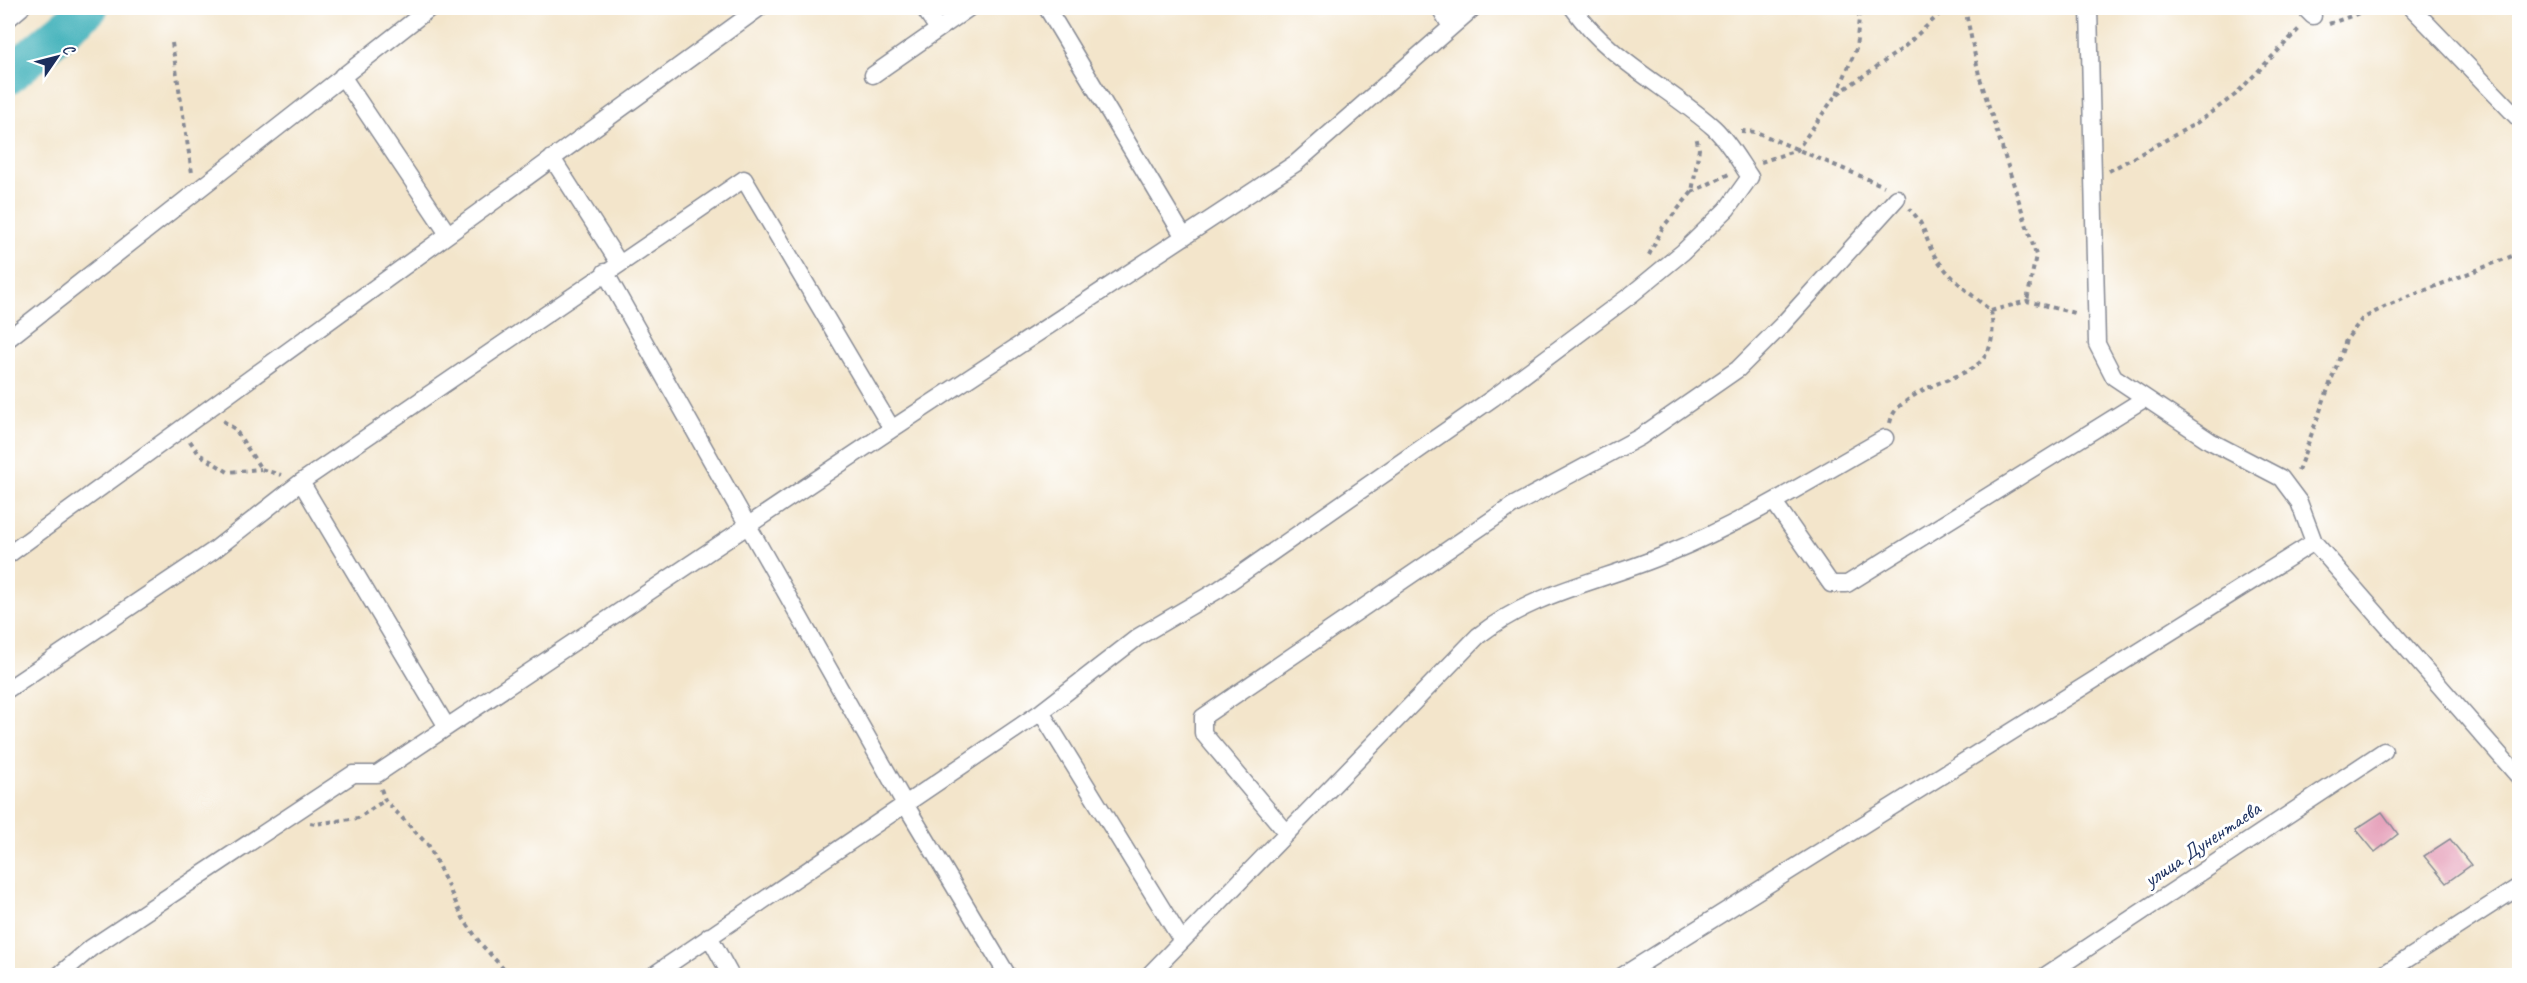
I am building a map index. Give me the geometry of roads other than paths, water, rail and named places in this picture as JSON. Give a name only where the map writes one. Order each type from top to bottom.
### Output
[{"type":"street","points":[[8,19],[21,8]]},
{"type":"street","points":[[8,555],[759,8]]},
{"type":"street","points":[[924,8],[938,29]]},
{"type":"street","points":[[873,75],[969,8]]},
{"type":"street","points":[[1047,8],[1184,237]]},
{"type":"street","points":[[1440,8],[1451,27]]},
{"type":"street","points":[[58,975],[91,948],[353,774],[377,774],[892,429],[1296,163],[1473,8]]},
{"type":"street","points":[[652,975],[1041,712],[1138,637],[1218,590],[1493,398],[1632,294],[1683,252],[1727,209],[1750,177],[1716,130],[1618,56],[1585,26],[1573,8]]},
{"type":"street","points":[[2089,8],[2097,344],[2114,377],[2210,441],[2281,478],[2299,502],[2314,542],[2520,778]]},
{"type":"street","points":[[2412,8],[2520,120]]},
{"type":"street","points":[[8,339],[342,76],[420,11]]},
{"type":"street","points":[[342,76],[448,234]]},
{"type":"street","points":[[552,158],[620,262]]},
{"type":"street","points":[[8,689],[213,550],[301,482],[744,179],[892,429]]},
{"type":"street","points":[[1287,833],[1203,733],[1203,717],[1512,506],[1640,437],[1738,369],[1782,325],[1897,198]]},
{"type":"street","points":[[605,272],[905,804],[1008,975]]},
{"type":"street","points":[[1774,502],[1831,584],[1847,584],[2144,399]]},
{"type":"street","points":[[1148,975],[1478,636],[1500,619],[1538,599],[1668,554],[1774,502],[1885,438]]},
{"type":"street","points":[[301,482],[447,727]]},
{"type":"street","points":[[1622,975],[2314,542]]},
{"type":"street","points":[[1041,712],[1182,941]]},
{"type":"street","name":"улица Дунентаева","points":[[2045,975],[2384,751]]},
{"type":"street","points":[[2380,975],[2520,885]]},
{"type":"street","points":[[709,936],[731,975]]},
{"type":"waterway","points":[[8,76],[89,8]]}]
